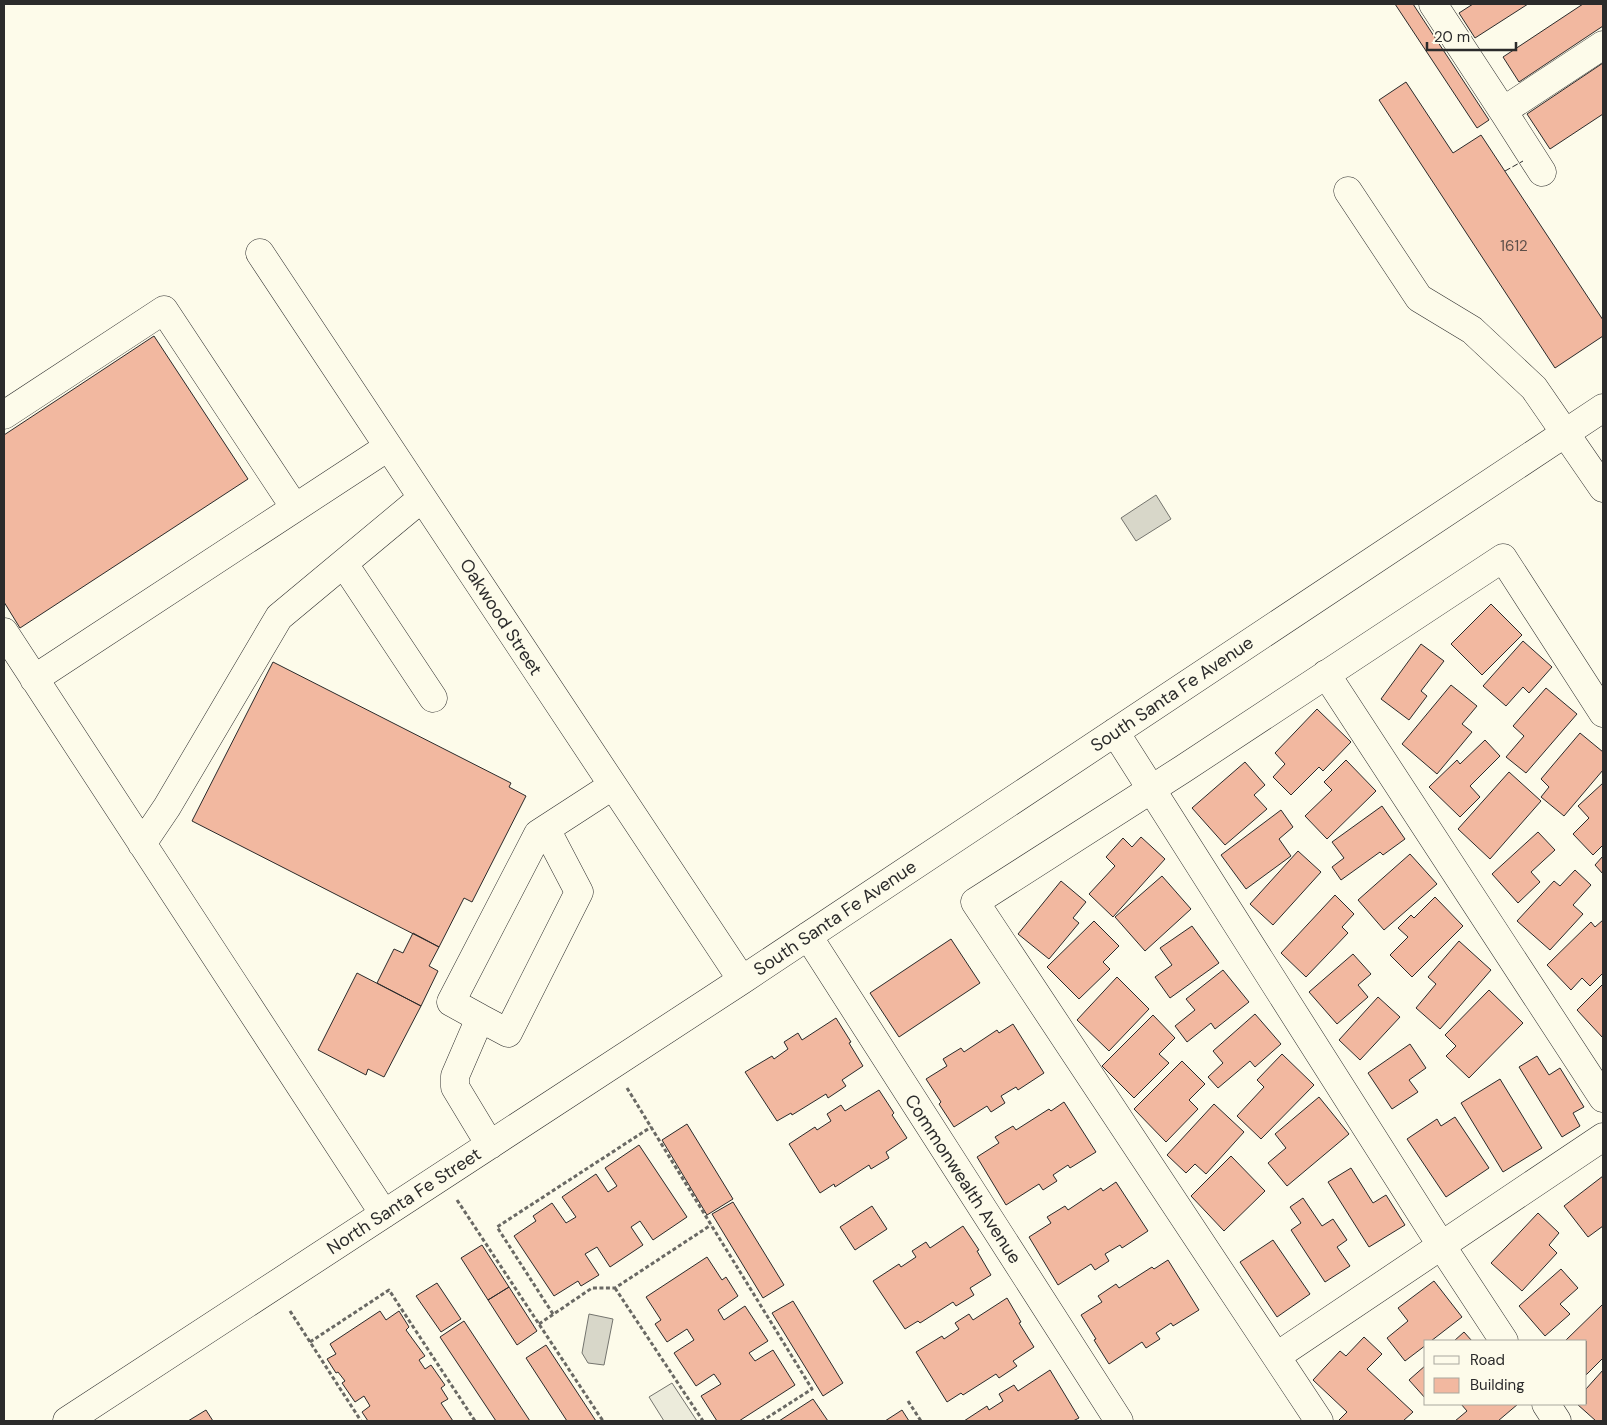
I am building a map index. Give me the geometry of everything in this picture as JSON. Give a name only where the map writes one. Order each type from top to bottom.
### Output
[{"type":"street","points":[[1433,4],[1542,172]]},
{"type":"street","points":[[1503,111],[1603,45]]},
{"type":"street","points":[[1348,191],[1419,298],[1472,330],[1534,388],[1603,488]]},
{"type":"street","name":"Oakwood Street","points":[[260,253],[742,980]]},
{"type":"street","points":[[4,415],[164,310],[294,508]]},
{"type":"street","name":"South Santa Fe Avenue","points":[[742,980],[1603,408]]},
{"type":"street","points":[[34,679],[388,447]]},
{"type":"street","points":[[142,844],[279,617],[422,498]]},
{"type":"street","points":[[1319,1421],[975,902],[1152,789],[1502,558],[1603,713]]},
{"type":"street","points":[[344,564],[433,698]]},
{"type":"street","points":[[4,632],[384,1214]]},
{"type":"street","points":[[1326,674],[1603,1098]]},
{"type":"street","points":[[1115,732],[1503,1340]]},
{"type":"street","points":[[546,829],[579,892],[508,1033],[451,1002],[538,834],[612,786]]},
{"type":"street","name":"Commonwealth Avenue","points":[[808,936],[1119,1421]]},
{"type":"street","name":"North Santa Fe Street","points":[[67,1421],[742,980]]},
{"type":"street","points":[[480,1018],[455,1076],[455,1087],[490,1145]]},
{"type":"street","points":[[1277,1356],[1603,1138]]},
{"type":"street","points":[[1547,1405],[1557,1421]]},
{"type":"path","points":[[612,1065],[812,1389],[762,1421]]},
{"type":"path","points":[[553,1314],[497,1227],[650,1127]]},
{"type":"path","points":[[441,1176],[603,1421]]},
{"type":"path","points":[[539,1324],[592,1288],[615,1288],[711,1225]]},
{"type":"path","points":[[274,1286],[362,1421]]},
{"type":"path","points":[[615,1288],[703,1421]]},
{"type":"path","points":[[310,1342],[389,1290],[475,1421]]},
{"type":"path","points":[[908,1401],[921,1421]]},
{"type":"shaded area","points":[[1156,495],[1171,519],[1136,541],[1121,518]]},
{"type":"shaded area","points":[[589,1314],[613,1319],[604,1365],[588,1363],[582,1353]]},
{"type":"shaded area","points":[[672,1383],[697,1421],[664,1421],[649,1397]]},
{"type":"building","points":[[1395,4],[1413,4],[1489,120],[1477,128]]},
{"type":"building","points":[[1473,4],[1528,4],[1475,38],[1459,13]]},
{"type":"building","points":[[1583,4],[1603,4],[1603,26],[1519,82],[1503,57]]},
{"type":"building","points":[[1603,63],[1603,114],[1550,149],[1527,114]]},
{"type":"building","points":[[1406,82],[1453,153],[1481,135],[1603,320],[1603,336],[1555,368],[1379,100]]},
{"type":"building","points":[[154,336],[248,479],[20,628],[4,602],[4,435]]},
{"type":"building","points":[[1491,604],[1522,635],[1482,675],[1451,644]]},
{"type":"building","points":[[1523,641],[1552,667],[1529,693],[1523,687],[1506,706],[1483,686]]},
{"type":"building","points":[[1421,644],[1444,661],[1421,691],[1427,696],[1409,720],[1381,699]]},
{"type":"building","points":[[273,662],[511,783],[509,787],[526,796],[472,902],[464,898],[439,947],[192,821]]},
{"type":"building","points":[[1451,685],[1477,706],[1462,724],[1472,732],[1437,774],[1402,744]]},
{"type":"building","points":[[1546,688],[1577,714],[1526,773],[1506,757],[1524,736],[1513,726]]},
{"type":"building","points":[[1317,709],[1351,742],[1323,771],[1319,767],[1291,795],[1273,777],[1285,764],[1275,753]]},
{"type":"building","points":[[1580,733],[1603,752],[1603,770],[1564,816],[1541,797],[1549,787],[1541,779]]},
{"type":"building","points":[[1485,740],[1500,756],[1470,786],[1480,797],[1460,817],[1429,787],[1457,760],[1460,764]]},
{"type":"building","points":[[1346,760],[1376,791],[1327,839],[1305,816],[1332,790],[1324,782]]},
{"type":"building","points":[[1245,762],[1265,785],[1254,795],[1267,809],[1225,845],[1192,808]]},
{"type":"building","points":[[1509,772],[1541,801],[1490,859],[1458,829]]},
{"type":"building","points":[[1603,783],[1603,845],[1593,855],[1573,834],[1589,818],[1578,806]]},
{"type":"building","points":[[1382,806],[1405,839],[1383,855],[1380,852],[1341,880],[1332,867],[1344,858],[1332,842]]},
{"type":"building","points":[[1281,810],[1293,827],[1279,839],[1291,856],[1246,889],[1221,855]]},
{"type":"building","points":[[1538,832],[1555,850],[1531,872],[1540,882],[1518,903],[1492,874]]},
{"type":"building","points":[[1141,837],[1165,859],[1113,917],[1089,894],[1115,866],[1106,857],[1123,838],[1132,847]]},
{"type":"building","points":[[1298,851],[1321,872],[1273,925],[1250,904]]},
{"type":"building","points":[[1410,854],[1437,884],[1384,930],[1358,900]]},
{"type":"building","points":[[1603,856],[1603,874],[1595,865]]},
{"type":"building","points":[[1575,870],[1591,885],[1573,905],[1583,914],[1550,950],[1517,921],[1554,881],[1560,886]]},
{"type":"building","points":[[1162,876],[1191,909],[1145,951],[1115,917]]},
{"type":"building","points":[[1061,881],[1086,902],[1073,918],[1079,923],[1049,959],[1018,934]]},
{"type":"building","points":[[1335,895],[1354,914],[1342,927],[1348,933],[1306,977],[1281,953]]},
{"type":"building","points":[[1435,897],[1463,926],[1412,977],[1390,955],[1408,937],[1398,928],[1411,915],[1414,918]]},
{"type":"building","points":[[1603,920],[1603,973],[1590,986],[1582,978],[1571,990],[1547,965],[1591,922],[1595,927]]},
{"type":"building","points":[[1094,921],[1119,946],[1103,962],[1110,969],[1079,999],[1047,967]]},
{"type":"building","points":[[1192,926],[1219,963],[1170,998],[1155,977],[1172,965],[1160,948]]},
{"type":"building","points":[[413,933],[439,947],[429,966],[438,971],[421,1006],[377,983],[394,949],[403,953]]},
{"type":"building","points":[[951,939],[980,983],[899,1037],[870,993]]},
{"type":"building","points":[[1459,941],[1491,970],[1440,1029],[1416,1008],[1436,984],[1428,977]]},
{"type":"building","points":[[1353,954],[1371,974],[1358,985],[1368,997],[1337,1024],[1309,992]]},
{"type":"building","points":[[1223,970],[1249,1002],[1215,1029],[1211,1023],[1187,1042],[1175,1026],[1195,1010],[1186,999]]},
{"type":"building","points":[[357,973],[421,1006],[384,1077],[368,1069],[366,1075],[318,1050]]},
{"type":"building","points":[[1117,977],[1149,1009],[1109,1051],[1077,1020]]},
{"type":"building","points":[[1603,984],[1603,1038],[1577,1010]]},
{"type":"building","points":[[1489,990],[1523,1023],[1469,1078],[1446,1056],[1456,1046],[1445,1035]]},
{"type":"building","points":[[1378,997],[1400,1017],[1360,1060],[1339,1040]]},
{"type":"building","points":[[1255,1014],[1281,1044],[1255,1067],[1250,1061],[1218,1088],[1208,1077],[1223,1063],[1213,1051]]},
{"type":"building","points":[[1153,1015],[1175,1038],[1159,1054],[1169,1063],[1134,1098],[1102,1066]]},
{"type":"building","points":[[836,1018],[863,1066],[842,1080],[846,1086],[828,1098],[826,1094],[792,1115],[791,1113],[777,1121],[745,1072],[772,1056],[774,1059],[788,1049],[784,1042],[798,1033],[802,1040]]},
{"type":"building","points":[[1013,1024],[1044,1073],[1018,1090],[1016,1087],[1001,1096],[1005,1103],[991,1112],[987,1106],[954,1127],[926,1079],[947,1066],[943,1059],[961,1048],[964,1052],[997,1030],[999,1033]]},
{"type":"building","points":[[1410,1044],[1426,1068],[1409,1080],[1418,1092],[1392,1109],[1368,1073]]},
{"type":"building","points":[[1282,1054],[1314,1085],[1261,1139],[1237,1116],[1264,1087],[1257,1080]]},
{"type":"building","points":[[1537,1056],[1549,1075],[1560,1068],[1584,1107],[1573,1113],[1580,1126],[1562,1137],[1519,1067]]},
{"type":"building","points":[[1182,1061],[1205,1084],[1189,1100],[1198,1109],[1166,1142],[1134,1109]]},
{"type":"building","points":[[1500,1079],[1542,1148],[1503,1172],[1461,1103]]},
{"type":"building","points":[[879,1090],[907,1138],[886,1152],[889,1158],[871,1169],[869,1165],[835,1187],[834,1184],[820,1193],[789,1144],[815,1127],[817,1130],[831,1121],[827,1114],[841,1105],[845,1111]]},
{"type":"building","points":[[1319,1097],[1349,1134],[1287,1186],[1268,1163],[1286,1148],[1275,1134]]},
{"type":"building","points":[[1064,1102],[1096,1152],[1070,1168],[1068,1165],[1053,1175],[1057,1181],[1043,1190],[1039,1184],[1006,1205],[977,1157],[999,1143],[995,1137],[1013,1126],[1016,1130],[1049,1109],[1051,1111]]},
{"type":"building","points":[[1214,1104],[1244,1132],[1206,1174],[1195,1164],[1186,1173],[1167,1155]]},
{"type":"building","points":[[1455,1117],[1489,1168],[1446,1197],[1407,1139],[1437,1119],[1441,1126]]},
{"type":"building","points":[[687,1124],[733,1199],[707,1215],[662,1140]]},
{"type":"building","points":[[639,1145],[687,1217],[653,1240],[640,1221],[631,1227],[643,1245],[610,1267],[597,1247],[585,1254],[599,1275],[581,1286],[578,1281],[554,1296],[514,1236],[536,1221],[533,1216],[552,1203],[566,1223],[576,1217],[562,1197],[596,1174],[608,1192],[617,1186],[605,1168]]},
{"type":"building","points":[[1231,1156],[1265,1191],[1224,1231],[1191,1196]]},
{"type":"building","points":[[1351,1168],[1373,1203],[1386,1195],[1405,1225],[1369,1247],[1328,1182]]},
{"type":"building","points":[[1603,1176],[1603,1226],[1588,1237],[1564,1206]]},
{"type":"building","points":[[1116,1182],[1148,1231],[1122,1248],[1120,1245],[1105,1254],[1109,1261],[1095,1270],[1091,1264],[1058,1285],[1029,1237],[1051,1223],[1047,1217],[1065,1206],[1068,1210],[1101,1188],[1103,1191]]},
{"type":"building","points":[[1303,1198],[1322,1226],[1333,1219],[1347,1240],[1337,1247],[1350,1266],[1325,1282],[1291,1230],[1301,1223],[1290,1207]]},
{"type":"building","points":[[733,1202],[784,1285],[763,1298],[712,1214]]},
{"type":"building","points":[[872,1206],[887,1229],[855,1250],[840,1227]]},
{"type":"building","points":[[1538,1213],[1559,1233],[1549,1245],[1557,1253],[1522,1291],[1491,1263]]},
{"type":"building","points":[[963,1226],[979,1250],[977,1251],[991,1275],[970,1288],[974,1295],[956,1306],[953,1302],[920,1323],[918,1321],[905,1329],[873,1281],[899,1264],[901,1267],[916,1257],[912,1251],[926,1242],[930,1248]]},
{"type":"building","points":[[1273,1240],[1310,1294],[1277,1317],[1240,1262]]},
{"type":"building","points":[[482,1245],[509,1287],[488,1300],[461,1258]]},
{"type":"building","points":[[707,1257],[722,1280],[726,1277],[738,1296],[718,1310],[724,1320],[745,1306],[768,1341],[749,1353],[755,1361],[773,1350],[795,1385],[739,1421],[717,1421],[701,1396],[721,1384],[714,1374],[696,1386],[674,1353],[694,1340],[687,1329],[667,1342],[655,1324],[661,1320],[646,1297]]},
{"type":"building","points":[[1168,1260],[1199,1310],[1173,1326],[1171,1323],[1156,1333],[1160,1339],[1146,1348],[1142,1342],[1109,1364],[1081,1315],[1102,1302],[1098,1296],[1116,1284],[1119,1288],[1152,1267],[1154,1269]]},
{"type":"building","points":[[1561,1269],[1578,1288],[1560,1304],[1570,1314],[1545,1336],[1519,1306]]},
{"type":"building","points":[[1434,1281],[1462,1317],[1432,1340],[1424,1340],[1424,1347],[1405,1361],[1387,1338],[1408,1321],[1398,1308]]},
{"type":"building","points":[[437,1283],[461,1319],[441,1332],[416,1296]]},
{"type":"building","points":[[509,1287],[537,1331],[517,1345],[488,1300]]},
{"type":"building","points":[[1007,1298],[1021,1322],[1019,1323],[1034,1347],[1013,1361],[1017,1366],[999,1378],[996,1374],[963,1395],[961,1393],[947,1402],[916,1352],[942,1336],[944,1339],[959,1329],[955,1323],[969,1314],[973,1320]]},
{"type":"building","points":[[793,1301],[843,1383],[823,1396],[772,1313]]},
{"type":"building","points":[[1603,1304],[1603,1358],[1587,1374],[1587,1340],[1566,1340]]},
{"type":"building","points":[[380,1311],[386,1320],[399,1311],[409,1327],[406,1330],[425,1356],[419,1360],[425,1369],[431,1365],[445,1385],[441,1388],[448,1399],[441,1403],[453,1421],[368,1421],[362,1412],[370,1406],[364,1396],[355,1402],[342,1383],[345,1381],[338,1372],[336,1373],[327,1359],[336,1354],[330,1344]]},
{"type":"building","points":[[464,1321],[530,1421],[496,1421],[440,1337]]},
{"type":"building","points":[[1464,1332],[1471,1340],[1455,1340]]},
{"type":"building","points":[[1364,1337],[1382,1354],[1367,1369],[1413,1412],[1403,1421],[1338,1421],[1347,1412],[1313,1380],[1340,1351],[1346,1356]]},
{"type":"building","points":[[546,1345],[596,1421],[567,1421],[526,1358]]},
{"type":"building","points":[[1424,1367],[1424,1397],[1409,1380]]},
{"type":"building","points":[[1050,1370],[1079,1418],[1073,1421],[964,1421],[987,1406],[989,1410],[1003,1401],[999,1394],[1014,1385],[1018,1391]]},
{"type":"building","points":[[1603,1370],[1603,1421],[1596,1421],[1578,1405],[1587,1405],[1587,1388]]},
{"type":"building","points":[[813,1399],[828,1421],[779,1421]]},
{"type":"building","points":[[1462,1405],[1517,1405],[1498,1421],[1455,1421],[1467,1411]]},
{"type":"building","points":[[206,1410],[213,1421],[188,1421]]},
{"type":"building","points":[[902,1410],[909,1421],[885,1421]]},
{"type":"fence","points":[[1505,171],[1523,161]]}]
